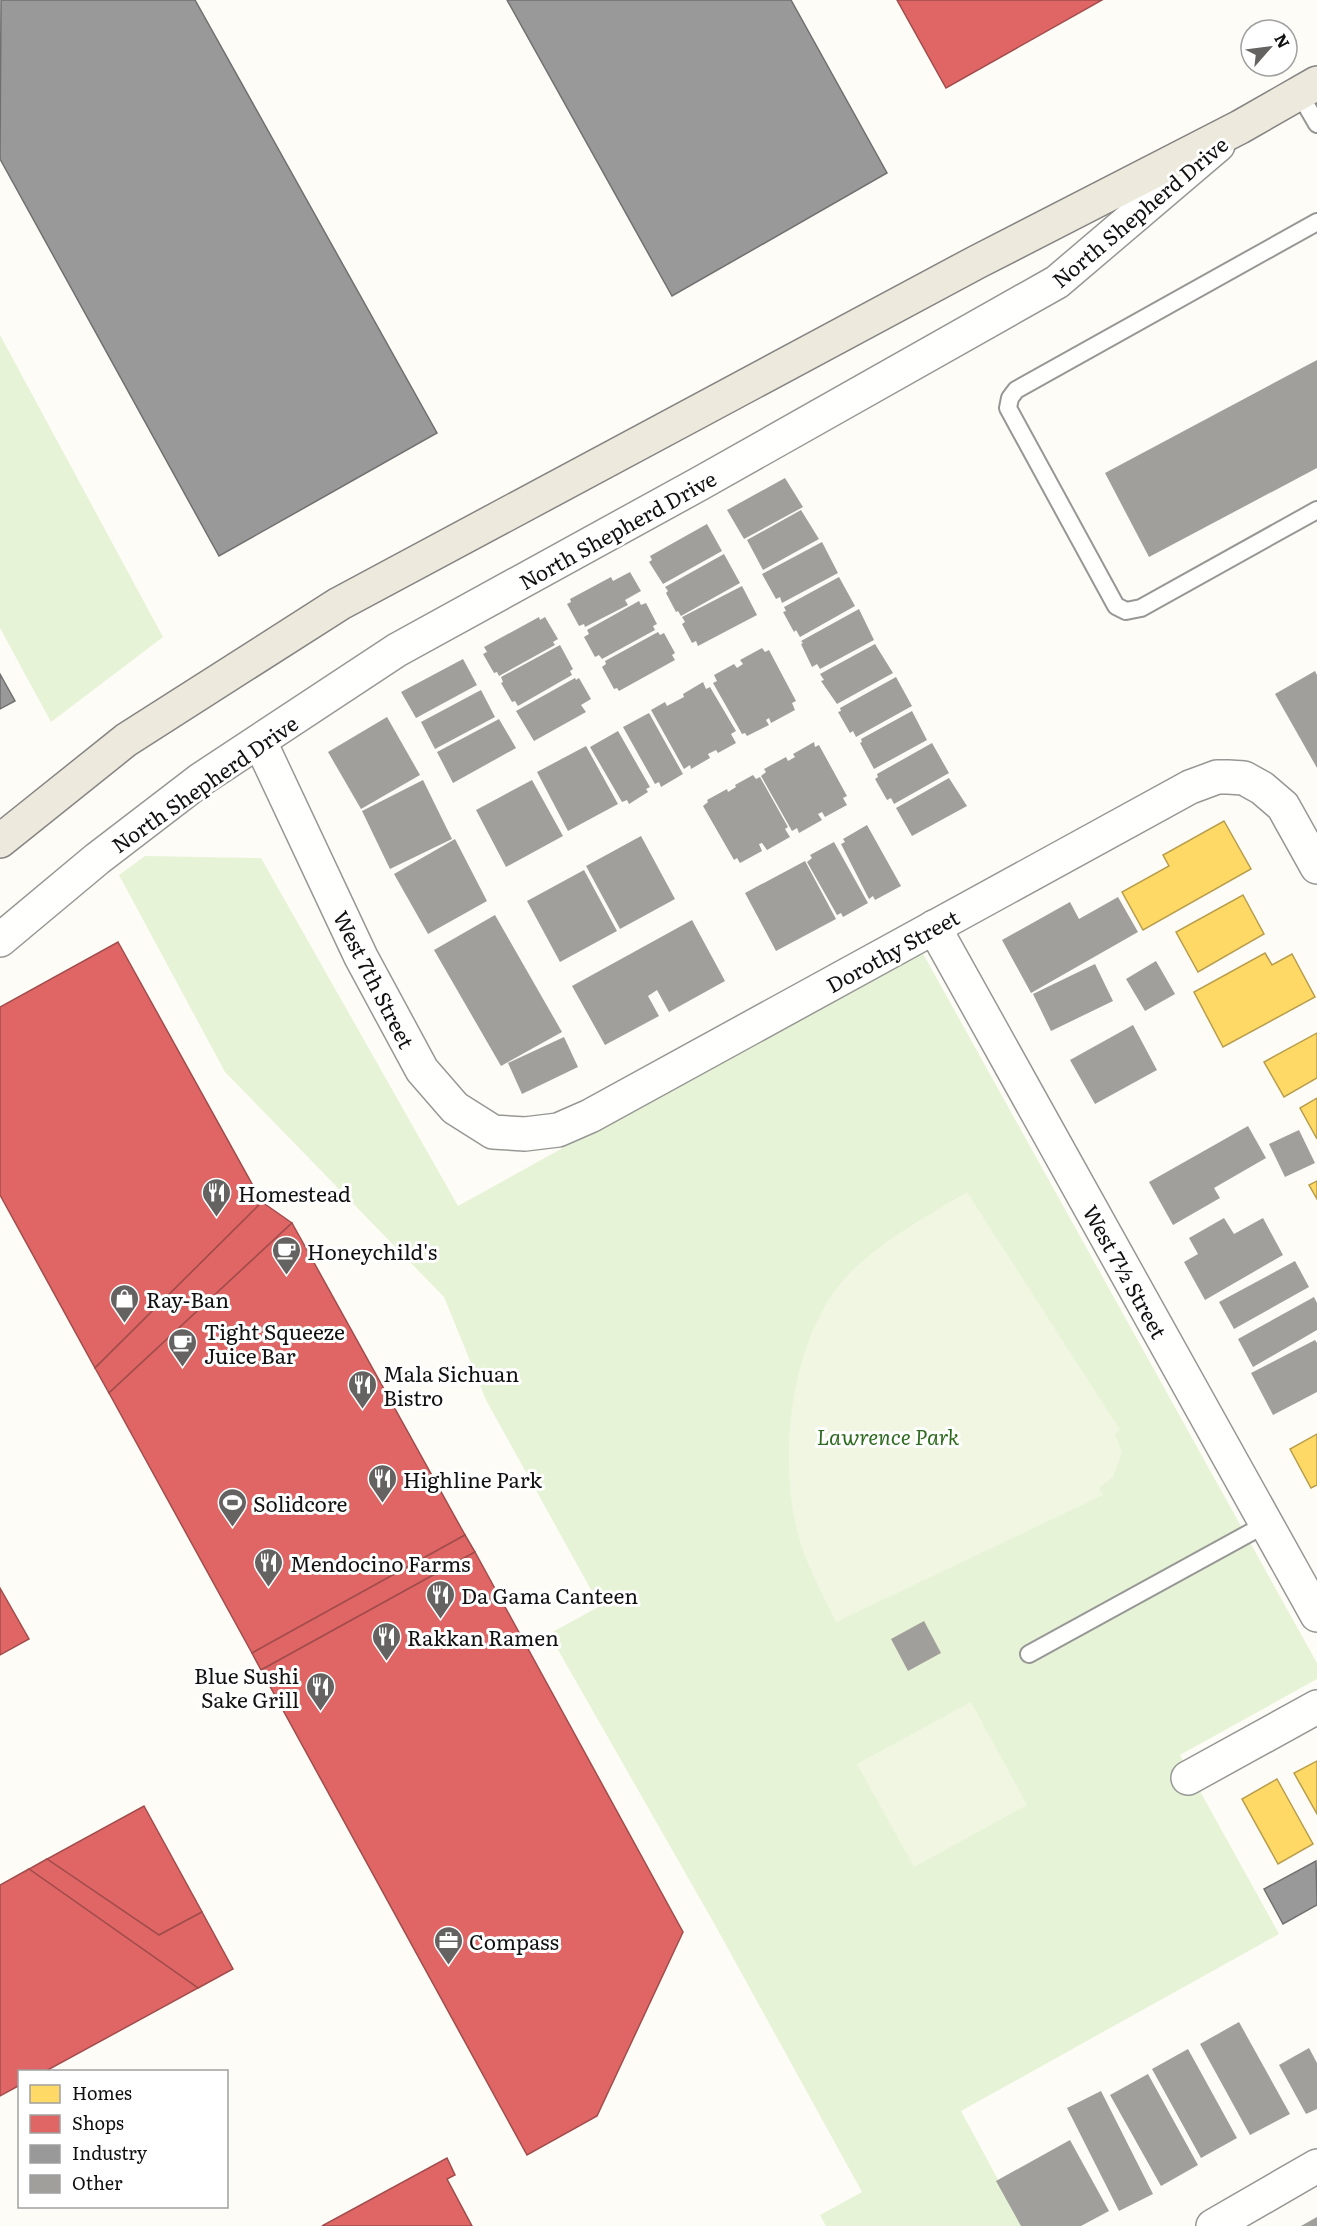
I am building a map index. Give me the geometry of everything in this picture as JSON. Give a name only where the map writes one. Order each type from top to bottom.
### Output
[{"type":"main road","name":"North Shepherd Drive","points":[[0,841],[126,740],[339,604],[976,262],[1240,127],[1308,88]]},
{"type":"street","name":"North Shepherd Drive","points":[[0,940],[97,859],[200,780],[397,650],[1057,282],[1240,127]]},
{"type":"street","name":"West 7th Street","points":[[260,742],[361,957],[422,1070],[455,1108],[493,1132],[525,1134],[558,1130]]},
{"type":"street","name":"Dorothy Street","points":[[558,1130],[590,1116],[1190,786],[1217,777],[1228,777],[1244,778],[1263,788],[1283,806],[1317,867]]},
{"type":"street","name":"West 7½ Street","points":[[934,927],[1317,1615]]},
{"type":"street","points":[[1188,1778],[1317,1707]]},
{"type":"street","points":[[1213,2226],[1317,2166]]},
{"type":"lane","points":[[1308,88],[1317,124]]},
{"type":"lane","points":[[1317,222],[1016,390],[1010,398],[1008,408],[1116,606],[1126,611],[1141,608],[1317,510]]},
{"type":"lane","points":[[1029,1654],[1266,1524]]},
{"type":"green space","points":[[0,335],[163,637],[51,722],[0,628]]},
{"type":"green space","name":"Lawrence Park","points":[[145,856],[261,858],[458,1206],[921,950],[1317,1663],[1317,1679],[1180,1755],[1279,1934],[961,2111],[1023,2226],[826,2226],[820,2215],[862,2192],[715,1925],[549,1634],[600,1606],[486,1400],[444,1297],[225,1072],[119,875]]},
{"type":"green space","points":[[967,1192],[1120,1430],[1115,1434],[1122,1453],[1113,1477],[1099,1488],[1103,1495],[836,1622],[805,1556],[795,1523],[790,1487],[789,1448],[792,1409],[799,1371],[811,1335],[827,1302],[848,1275],[890,1240]]},
{"type":"green space","points":[[971,1702],[1027,1805],[914,1867],[857,1764]]},
{"type":"building: Homes","points":[[1224,821],[1251,869],[1143,930],[1122,892],[1169,866],[1163,855]]},
{"type":"building: Homes","points":[[1243,895],[1264,934],[1198,972],[1176,932]]},
{"type":"building: Homes","points":[[1265,953],[1272,965],[1292,954],[1315,997],[1223,1047],[1194,992]]},
{"type":"building: Homes","points":[[1317,1033],[1317,1078],[1284,1097],[1264,1062]]},
{"type":"building: Homes","points":[[1317,1098],[1317,1139],[1300,1108]]},
{"type":"building: Homes","points":[[1317,1181],[1317,1199],[1309,1185]]},
{"type":"building: Homes","points":[[1317,1434],[1317,1485],[1311,1488],[1290,1449]]},
{"type":"building: Homes","points":[[1317,1761],[1317,1814],[1294,1773]]},
{"type":"building: Homes","points":[[1277,1779],[1313,1844],[1278,1864],[1242,1799]]},
{"type":"building: Shops","points":[[897,0],[1102,0],[946,88]]},
{"type":"building: Shops","points":[[118,942],[262,1202],[95,1368],[0,1195],[0,1007]]},
{"type":"building: Shops","points":[[262,1202],[292,1223],[109,1393],[95,1368]]},
{"type":"building: Shops","points":[[292,1223],[465,1535],[252,1653],[109,1393]]},
{"type":"building: Shops","points":[[465,1535],[475,1552],[261,1670],[252,1653]]},
{"type":"building: Shops","points":[[475,1552],[683,1932],[597,2116],[527,2155],[261,1670]]},
{"type":"building: Shops","points":[[0,1588],[29,1639],[0,1655]]},
{"type":"building: Shops","points":[[144,1806],[202,1912],[159,1935],[47,1859]]},
{"type":"building: Shops","points":[[47,1859],[159,1935],[202,1912],[233,1969],[198,1988],[29,1869]]},
{"type":"building: Shops","points":[[29,1869],[198,1988],[48,2070],[18,2070],[18,2086],[0,2096],[0,1885]]},
{"type":"building: Shops","points":[[447,2158],[455,2175],[447,2179],[472,2226],[322,2226]]},
{"type":"building: Industry","points":[[1,0],[195,0],[437,433],[219,556],[0,159]]},
{"type":"building: Industry","points":[[507,0],[791,0],[887,173],[672,296]]},
{"type":"building: Industry","points":[[0,674],[15,701],[0,709]]},
{"type":"building: Industry","points":[[1316,1861],[1317,1905],[1283,1924],[1264,1889]]},
{"type":"building: Other","points":[[1317,360],[1317,468],[1149,557],[1105,473]]},
{"type":"building: Other","points":[[785,478],[803,507],[744,539],[727,510]]},
{"type":"building: Other","points":[[801,510],[819,539],[763,570],[747,540]]},
{"type":"building: Other","points":[[707,524],[722,551],[663,584],[649,562],[652,560],[650,556]]},
{"type":"building: Other","points":[[822,542],[838,573],[782,603],[780,597],[776,599],[762,574]]},
{"type":"building: Other","points":[[724,554],[740,583],[681,616],[678,611],[676,612],[665,587]]},
{"type":"building: Other","points":[[630,572],[641,591],[625,600],[628,605],[585,627],[584,624],[579,626],[567,604],[571,602],[570,599],[611,577],[613,581]]},
{"type":"building: Other","points":[[839,577],[855,606],[800,637],[796,630],[794,632],[783,612],[786,611],[784,607]]},
{"type":"building: Other","points":[[742,586],[757,615],[698,646],[696,641],[692,643],[682,624],[685,622],[682,617]]},
{"type":"building: Other","points":[[639,601],[641,605],[646,603],[657,624],[653,626],[655,630],[602,659],[599,655],[595,657],[584,637],[589,634],[587,630]]},
{"type":"building: Other","points":[[859,609],[874,640],[820,669],[817,664],[812,667],[801,641]]},
{"type":"building: Other","points":[[539,617],[540,620],[545,617],[558,639],[553,642],[555,645],[499,676],[497,672],[494,673],[483,654],[487,652],[484,647]]},
{"type":"building: Other","points":[[658,632],[660,635],[664,633],[675,653],[672,655],[675,660],[619,691],[617,688],[614,689],[602,667],[606,664],[605,661]]},
{"type":"building: Other","points":[[875,644],[893,673],[837,704],[821,681],[824,680],[820,674]]},
{"type":"building: Other","points":[[560,645],[573,669],[570,671],[572,675],[518,706],[515,701],[512,702],[501,683],[503,682],[501,677]]},
{"type":"building: Other","points":[[762,648],[765,652],[769,650],[796,701],[792,703],[795,710],[771,723],[769,718],[766,720],[769,725],[747,736],[745,733],[742,734],[713,683],[717,681],[714,675],[734,664],[737,668],[743,664],[740,660]]},
{"type":"building: Other","points":[[463,659],[477,685],[416,718],[401,692]]},
{"type":"building: Other","points":[[1315,671],[1317,675],[1317,768],[1275,694]]},
{"type":"building: Other","points":[[896,677],[912,706],[856,737],[853,731],[850,733],[838,712],[841,711],[840,708]]},
{"type":"building: Other","points":[[575,678],[576,680],[579,678],[591,699],[581,705],[586,712],[534,741],[516,711]]},
{"type":"building: Other","points":[[703,682],[706,689],[710,687],[736,731],[731,734],[736,743],[718,753],[716,750],[708,754],[710,758],[691,769],[690,765],[684,769],[651,710],[665,702],[667,706],[684,697],[683,694]]},
{"type":"building: Other","points":[[481,690],[495,717],[435,749],[421,722]]},
{"type":"building: Other","points":[[912,711],[927,740],[874,769],[860,743],[861,739]]},
{"type":"building: Other","points":[[649,713],[683,774],[661,787],[659,782],[655,784],[623,727]]},
{"type":"building: Other","points":[[387,717],[420,775],[361,809],[328,752]]},
{"type":"building: Other","points":[[499,719],[516,748],[453,783],[437,752]]},
{"type":"building: Other","points":[[618,731],[650,787],[646,789],[648,792],[629,804],[627,800],[622,802],[590,747]]},
{"type":"building: Other","points":[[814,742],[815,747],[819,745],[847,796],[843,798],[847,805],[825,817],[822,812],[818,814],[822,820],[799,833],[797,828],[792,831],[761,776],[766,772],[764,769],[786,757],[788,761],[795,757],[793,754]]},
{"type":"building: Other","points":[[932,743],[949,773],[894,804],[891,798],[887,800],[875,779],[878,777],[877,774]]},
{"type":"building: Other","points":[[586,746],[618,804],[568,831],[537,772]]},
{"type":"building: Other","points":[[753,775],[756,779],[760,777],[788,827],[785,829],[790,837],[767,850],[762,843],[759,844],[762,851],[740,863],[737,858],[734,860],[703,806],[708,802],[707,800],[727,789],[728,792],[736,787],[735,785]]},
{"type":"building: Other","points":[[949,778],[967,806],[912,836],[896,808]]},
{"type":"building: Other","points":[[423,780],[452,839],[390,869],[362,811]]},
{"type":"building: Other","points":[[532,780],[563,836],[506,867],[476,810]]},
{"type":"building: Other","points":[[867,825],[901,886],[875,900],[873,896],[869,899],[841,844],[845,842],[843,839]]},
{"type":"building: Other","points":[[641,836],[675,899],[620,929],[586,866]]},
{"type":"building: Other","points":[[455,839],[487,901],[428,934],[394,874]]},
{"type":"building: Other","points":[[834,842],[868,903],[843,917],[841,913],[837,915],[807,862],[812,858],[810,855]]},
{"type":"building: Other","points":[[805,861],[836,919],[776,951],[745,893]]},
{"type":"building: Other","points":[[584,870],[617,931],[560,962],[527,901]]},
{"type":"building: Other","points":[[1118,897],[1138,932],[1031,993],[1002,940],[1070,902],[1079,919]]},
{"type":"building: Other","points":[[495,915],[562,1032],[501,1066],[434,950]]},
{"type":"building: Other","points":[[692,920],[725,981],[669,1012],[657,990],[648,996],[659,1016],[605,1045],[572,986]]},
{"type":"building: Other","points":[[1156,961],[1175,994],[1145,1011],[1126,979]]},
{"type":"building: Other","points":[[1095,964],[1113,1001],[1051,1031],[1033,994]]},
{"type":"building: Other","points":[[1133,1025],[1157,1070],[1095,1104],[1070,1060]]},
{"type":"building: Other","points":[[564,1037],[578,1067],[522,1094],[508,1063]]},
{"type":"building: Other","points":[[1248,1126],[1266,1158],[1214,1188],[1220,1198],[1173,1225],[1149,1182]]},
{"type":"building: Other","points":[[1299,1130],[1315,1163],[1285,1177],[1269,1144]]},
{"type":"building: Other","points":[[1224,1218],[1234,1234],[1263,1218],[1283,1255],[1205,1300],[1184,1262],[1198,1254],[1189,1238]]},
{"type":"building: Other","points":[[1295,1261],[1309,1287],[1234,1329],[1219,1302]]},
{"type":"building: Other","points":[[1314,1297],[1317,1303],[1317,1330],[1253,1367],[1238,1339]]},
{"type":"building: Other","points":[[1315,1340],[1317,1343],[1317,1392],[1273,1415],[1251,1373]]},
{"type":"building: Other","points":[[924,1621],[941,1653],[908,1671],[891,1639]]},
{"type":"building: Other","points":[[1239,2022],[1290,2114],[1250,2135],[1200,2044]]},
{"type":"building: Other","points":[[1309,2048],[1317,2063],[1317,2109],[1306,2114],[1279,2065]]},
{"type":"building: Other","points":[[1188,2049],[1237,2138],[1201,2158],[1152,2069]]},
{"type":"building: Other","points":[[1148,2074],[1198,2165],[1161,2186],[1110,2095]]},
{"type":"building: Other","points":[[1101,2091],[1153,2194],[1119,2211],[1067,2108]]},
{"type":"building: Other","points":[[1070,2140],[1109,2211],[1081,2226],[1021,2226],[996,2181]]},
{"type":"building: Other","points":[[1317,2217],[1317,2226],[1301,2226]]},
{"type":"place","name":"Homestead","points":[[217,1218]]},
{"type":"place","name":"Honeychild's","points":[[286,1276]]},
{"type":"place","name":"Ray-Ban","points":[[125,1324]]},
{"type":"place","name":"Tight Squeeze Juice Bar","points":[[183,1368]]},
{"type":"place","name":"Mala Sichuan Bistro","points":[[362,1410]]},
{"type":"place","name":"Highline Park","points":[[382,1504]]},
{"type":"place","name":"Solidcore","points":[[232,1528]]},
{"type":"place","name":"Mendocino Farms","points":[[269,1588]]},
{"type":"place","name":"Da Gama Canteen","points":[[440,1620]]},
{"type":"place","name":"Rakkan Ramen","points":[[386,1662]]},
{"type":"place","name":"Blue Sushi Sake Grill","points":[[320,1712]]},
{"type":"place","name":"Compass","points":[[448,1966]]}]
